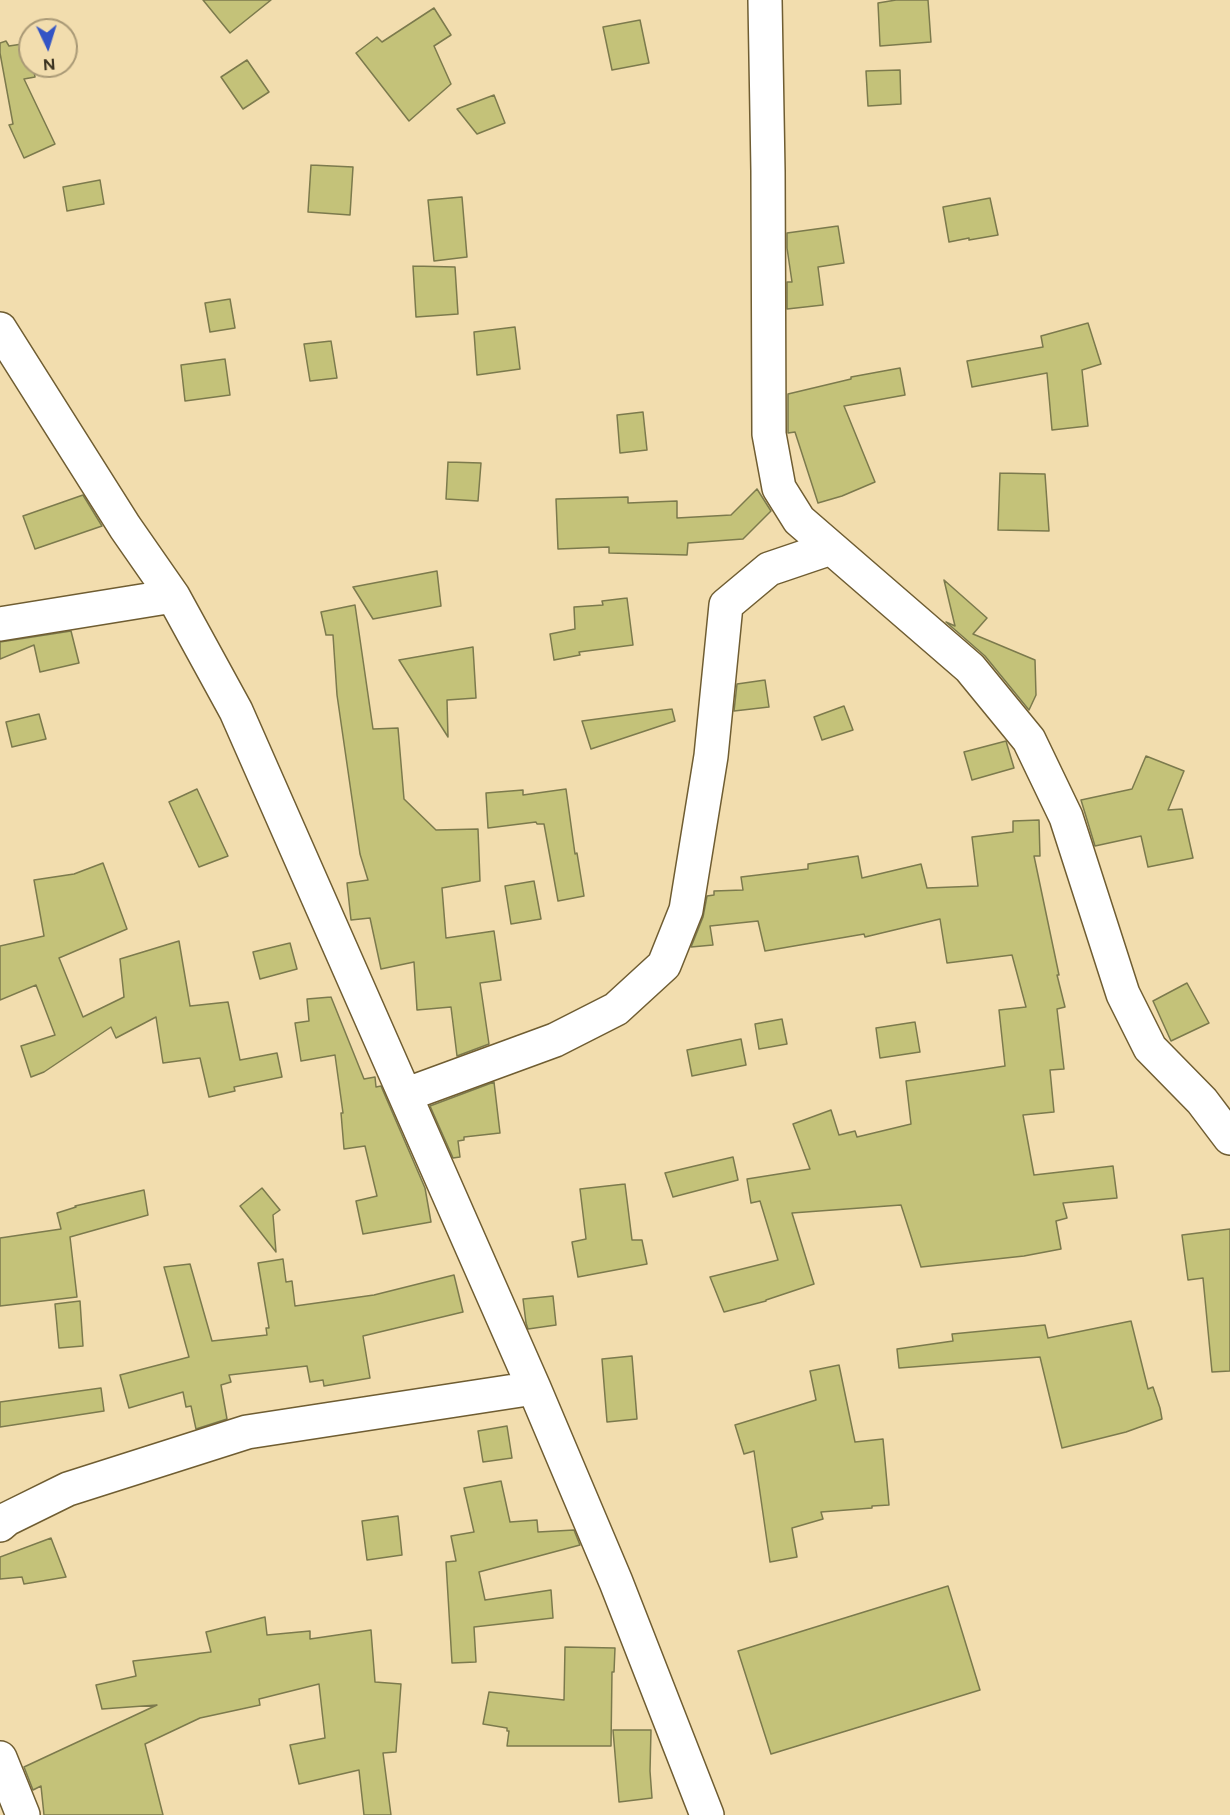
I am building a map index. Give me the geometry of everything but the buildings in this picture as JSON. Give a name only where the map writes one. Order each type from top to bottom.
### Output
[{"type":"street","points":[[765,0],[769,434],[779,488],[799,520],[970,668],[1029,740],[1066,818],[1123,994],[1150,1048],[1202,1101],[1230,1138]]},
{"type":"street","points":[[0,329],[125,527],[173,596],[236,711],[534,1388],[616,1582],[707,1815]]},
{"type":"street","points":[[405,1095],[555,1040],[616,1009],[664,965],[686,910],[711,756],[726,605],[769,569],[831,548]]},
{"type":"street","points":[[0,624],[173,596]]},
{"type":"street","points":[[0,1525],[7,1519],[68,1489],[247,1432],[534,1388]]},
{"type":"street","points":[[0,1758],[23,1815]]}]
